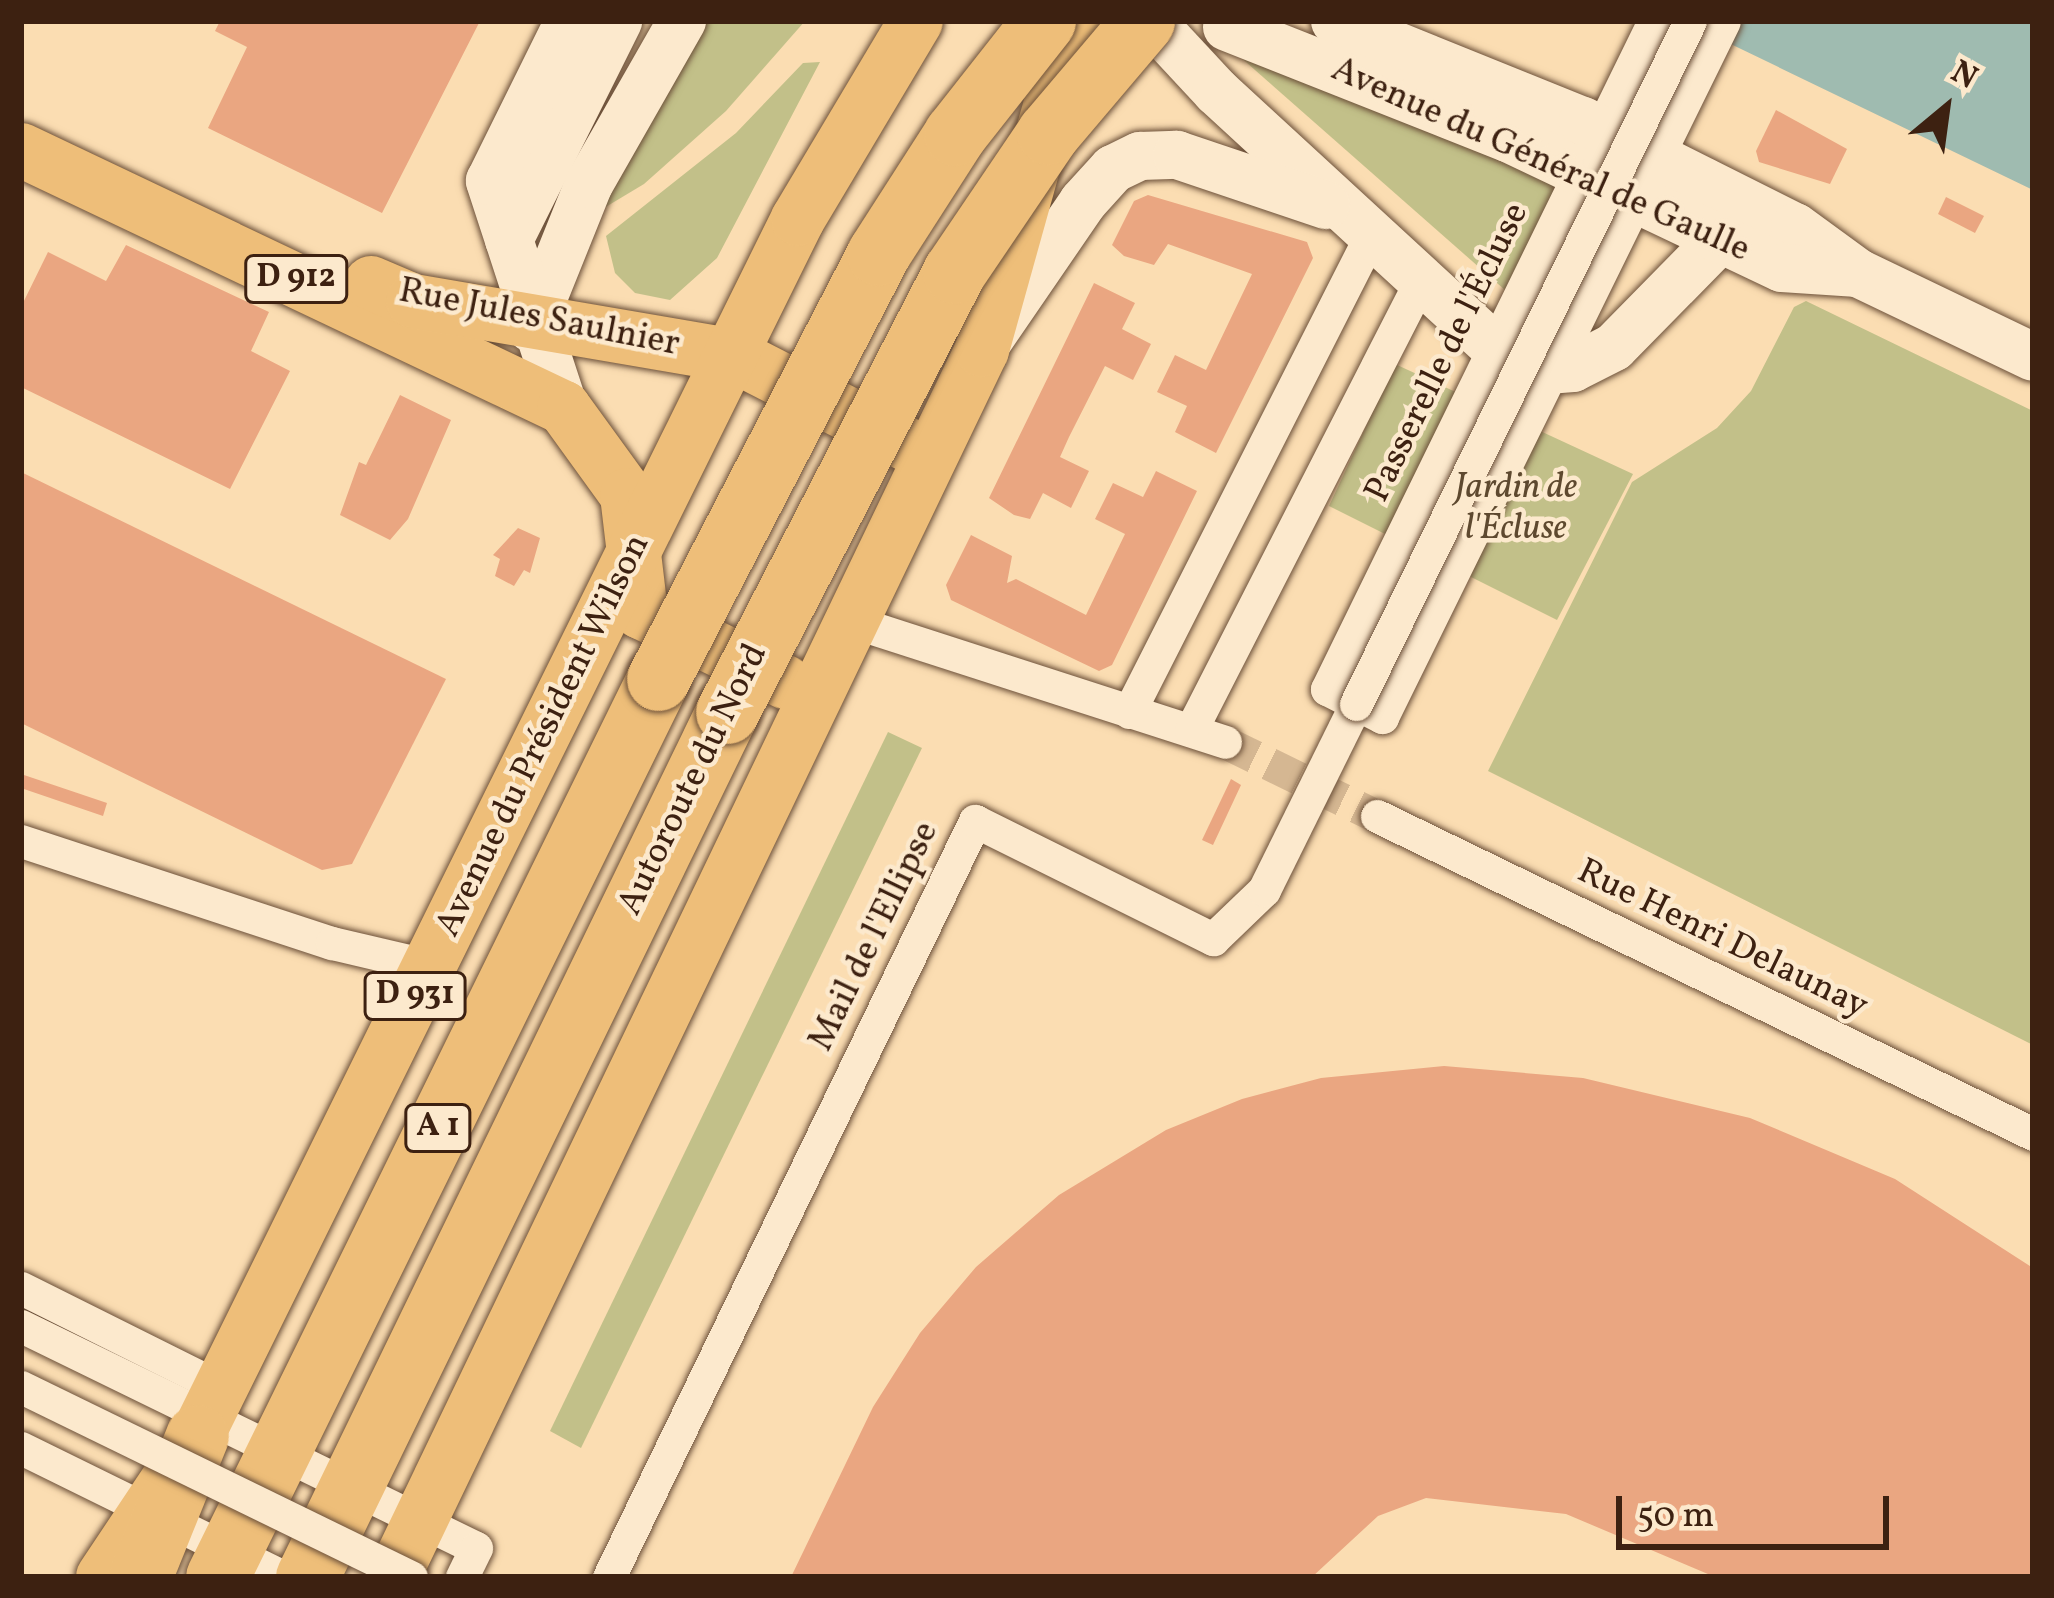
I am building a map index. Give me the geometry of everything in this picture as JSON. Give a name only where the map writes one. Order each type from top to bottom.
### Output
[{"type":"highway","name":"A 1","points":[[243,1568],[279,1451],[658,679],[878,254],[955,134],[1044,21]]},
{"type":"highway","name":"Autoroute du Nord","points":[[307,1577],[728,712],[954,272],[1048,134],[1147,21]]},
{"type":"highway","points":[[140,1577],[155,1514],[209,1414]]},
{"type":"main road","name":"Avenue du Président Wilson","points":[[209,1414],[799,219],[916,21]]},
{"type":"main road","points":[[393,1577],[982,350],[1074,21]]},
{"type":"main road","name":"Rue Jules Saulnier","points":[[21,116],[413,301],[735,356]]},
{"type":"main road","name":"Rue Jules Saulnier","points":[[21,150],[564,408],[626,495],[633,556]]},
{"type":"main road","name":"D 912","points":[[735,356],[930,456]]},
{"type":"main road","name":"D 912","points":[[633,556],[640,612],[814,697]]},
{"type":"main road","points":[[103,1577],[155,1514]]},
{"type":"street","points":[[564,408],[490,181],[568,21]]},
{"type":"street","points":[[509,240],[618,21]]},
{"type":"street","points":[[508,380],[589,184],[682,21]]},
{"type":"street","points":[[1147,21],[1522,372],[1573,368],[1614,347],[1649,304],[1719,240],[1704,182],[1658,212],[1649,304]]},
{"type":"street","name":"Avenue du Général de Gaulle","points":[[1335,21],[1583,121],[1795,227],[1858,273],[2033,357]]},
{"type":"street","name":"Passerelle de l'Écluse","points":[[1654,21],[1327,689],[1357,704],[1690,21]]},
{"type":"street","points":[[1357,704],[1382,717],[1724,21]]},
{"type":"street","name":"Avenue du Général de Gaulle","points":[[1227,27],[1508,138],[1782,268],[1858,273]]},
{"type":"street","points":[[982,350],[1084,202],[1113,169],[1140,156],[1177,155],[1219,167],[1365,225]]},
{"type":"street","points":[[1129,712],[1365,225]]},
{"type":"street","points":[[1191,730],[1422,278]]},
{"type":"street","points":[[851,621],[1225,742]]},
{"type":"street","name":"Mail de l'Ellipse","points":[[609,1577],[974,821],[1214,939],[1264,890],[1357,704]]},
{"type":"street","name":"Rue Henri Delaunay","points":[[1377,816],[2033,1134]]},
{"type":"street","points":[[21,841],[332,943],[430,966]]},
{"type":"street","points":[[21,1288],[209,1414]]},
{"type":"street","points":[[21,1326],[476,1548],[462,1577]]},
{"type":"street","points":[[21,1387],[411,1577]]},
{"type":"street","points":[[21,1448],[155,1514],[243,1568]]},
{"type":"green space","points":[[703,21],[805,21],[726,111],[644,184],[604,208],[681,44]]},
{"type":"green space","points":[[1213,33],[1565,190],[1514,298]]},
{"type":"green space","points":[[820,62],[717,258],[670,300],[635,293],[615,273],[606,236],[736,133],[803,63]]},
{"type":"green space","points":[[1806,301],[2033,411],[2033,1045],[1488,771],[1632,482],[1717,428],[1751,391],[1794,307]]},
{"type":"green space","name":"Jardin de l'Écluse","points":[[1395,364],[1633,474],[1557,620],[1329,506]]},
{"type":"green space","points":[[888,732],[922,748],[581,1448],[550,1431]]},
{"type":"shaded area","points":[[1682,21],[2033,21],[2033,190],[1714,36]]},
{"type":"building","points":[[220,21],[480,21],[382,213],[208,128],[247,47],[215,31]]},
{"type":"building","points":[[1776,110],[1847,149],[1830,184],[1759,162],[1756,151]]},
{"type":"building","points":[[1148,195],[1307,242],[1313,258],[1216,453],[1175,432],[1187,406],[1157,392],[1175,355],[1206,370],[1252,274],[1168,244],[1154,265],[1124,256],[1112,245],[1134,201]]},
{"type":"building","points":[[1946,197],[1984,216],[1975,233],[1938,214]]},
{"type":"building","points":[[126,245],[269,312],[251,351],[290,371],[230,489],[21,387],[21,307],[48,252],[106,281]]},
{"type":"building","points":[[1094,283],[1135,303],[1122,329],[1151,344],[1133,380],[1105,366],[1069,437],[1060,457],[1089,471],[1071,508],[1043,493],[1030,519],[1014,515],[989,498]]},
{"type":"building","points":[[400,395],[451,420],[408,519],[390,540],[340,515],[359,462],[366,465]]},
{"type":"building","points":[[1156,471],[1197,491],[1112,665],[1099,671],[951,600],[946,585],[971,535],[1012,556],[1007,583],[1016,579],[1086,615],[1125,534],[1095,519],[1113,483],[1143,497]]},
{"type":"building","points":[[21,472],[446,679],[352,864],[322,870],[21,723]]},
{"type":"building","points":[[518,528],[540,538],[530,573],[524,570],[514,586],[495,576],[500,559],[493,555]]},
{"type":"building","points":[[21,774],[107,803],[103,816],[21,788]]},
{"type":"building","points":[[1231,779],[1241,785],[1213,845],[1202,840]]},
{"type":"building","points":[[1444,1066],[1583,1078],[1750,1118],[1895,1179],[2033,1268],[2033,1577],[1715,1577],[1566,1514],[1426,1498],[1378,1516],[1312,1577],[791,1577],[873,1407],[920,1333],[976,1267],[1059,1195],[1166,1130],[1242,1099],[1321,1078]]},
{"type":"tunnel","points":[[1225,742],[1377,816]]}]
